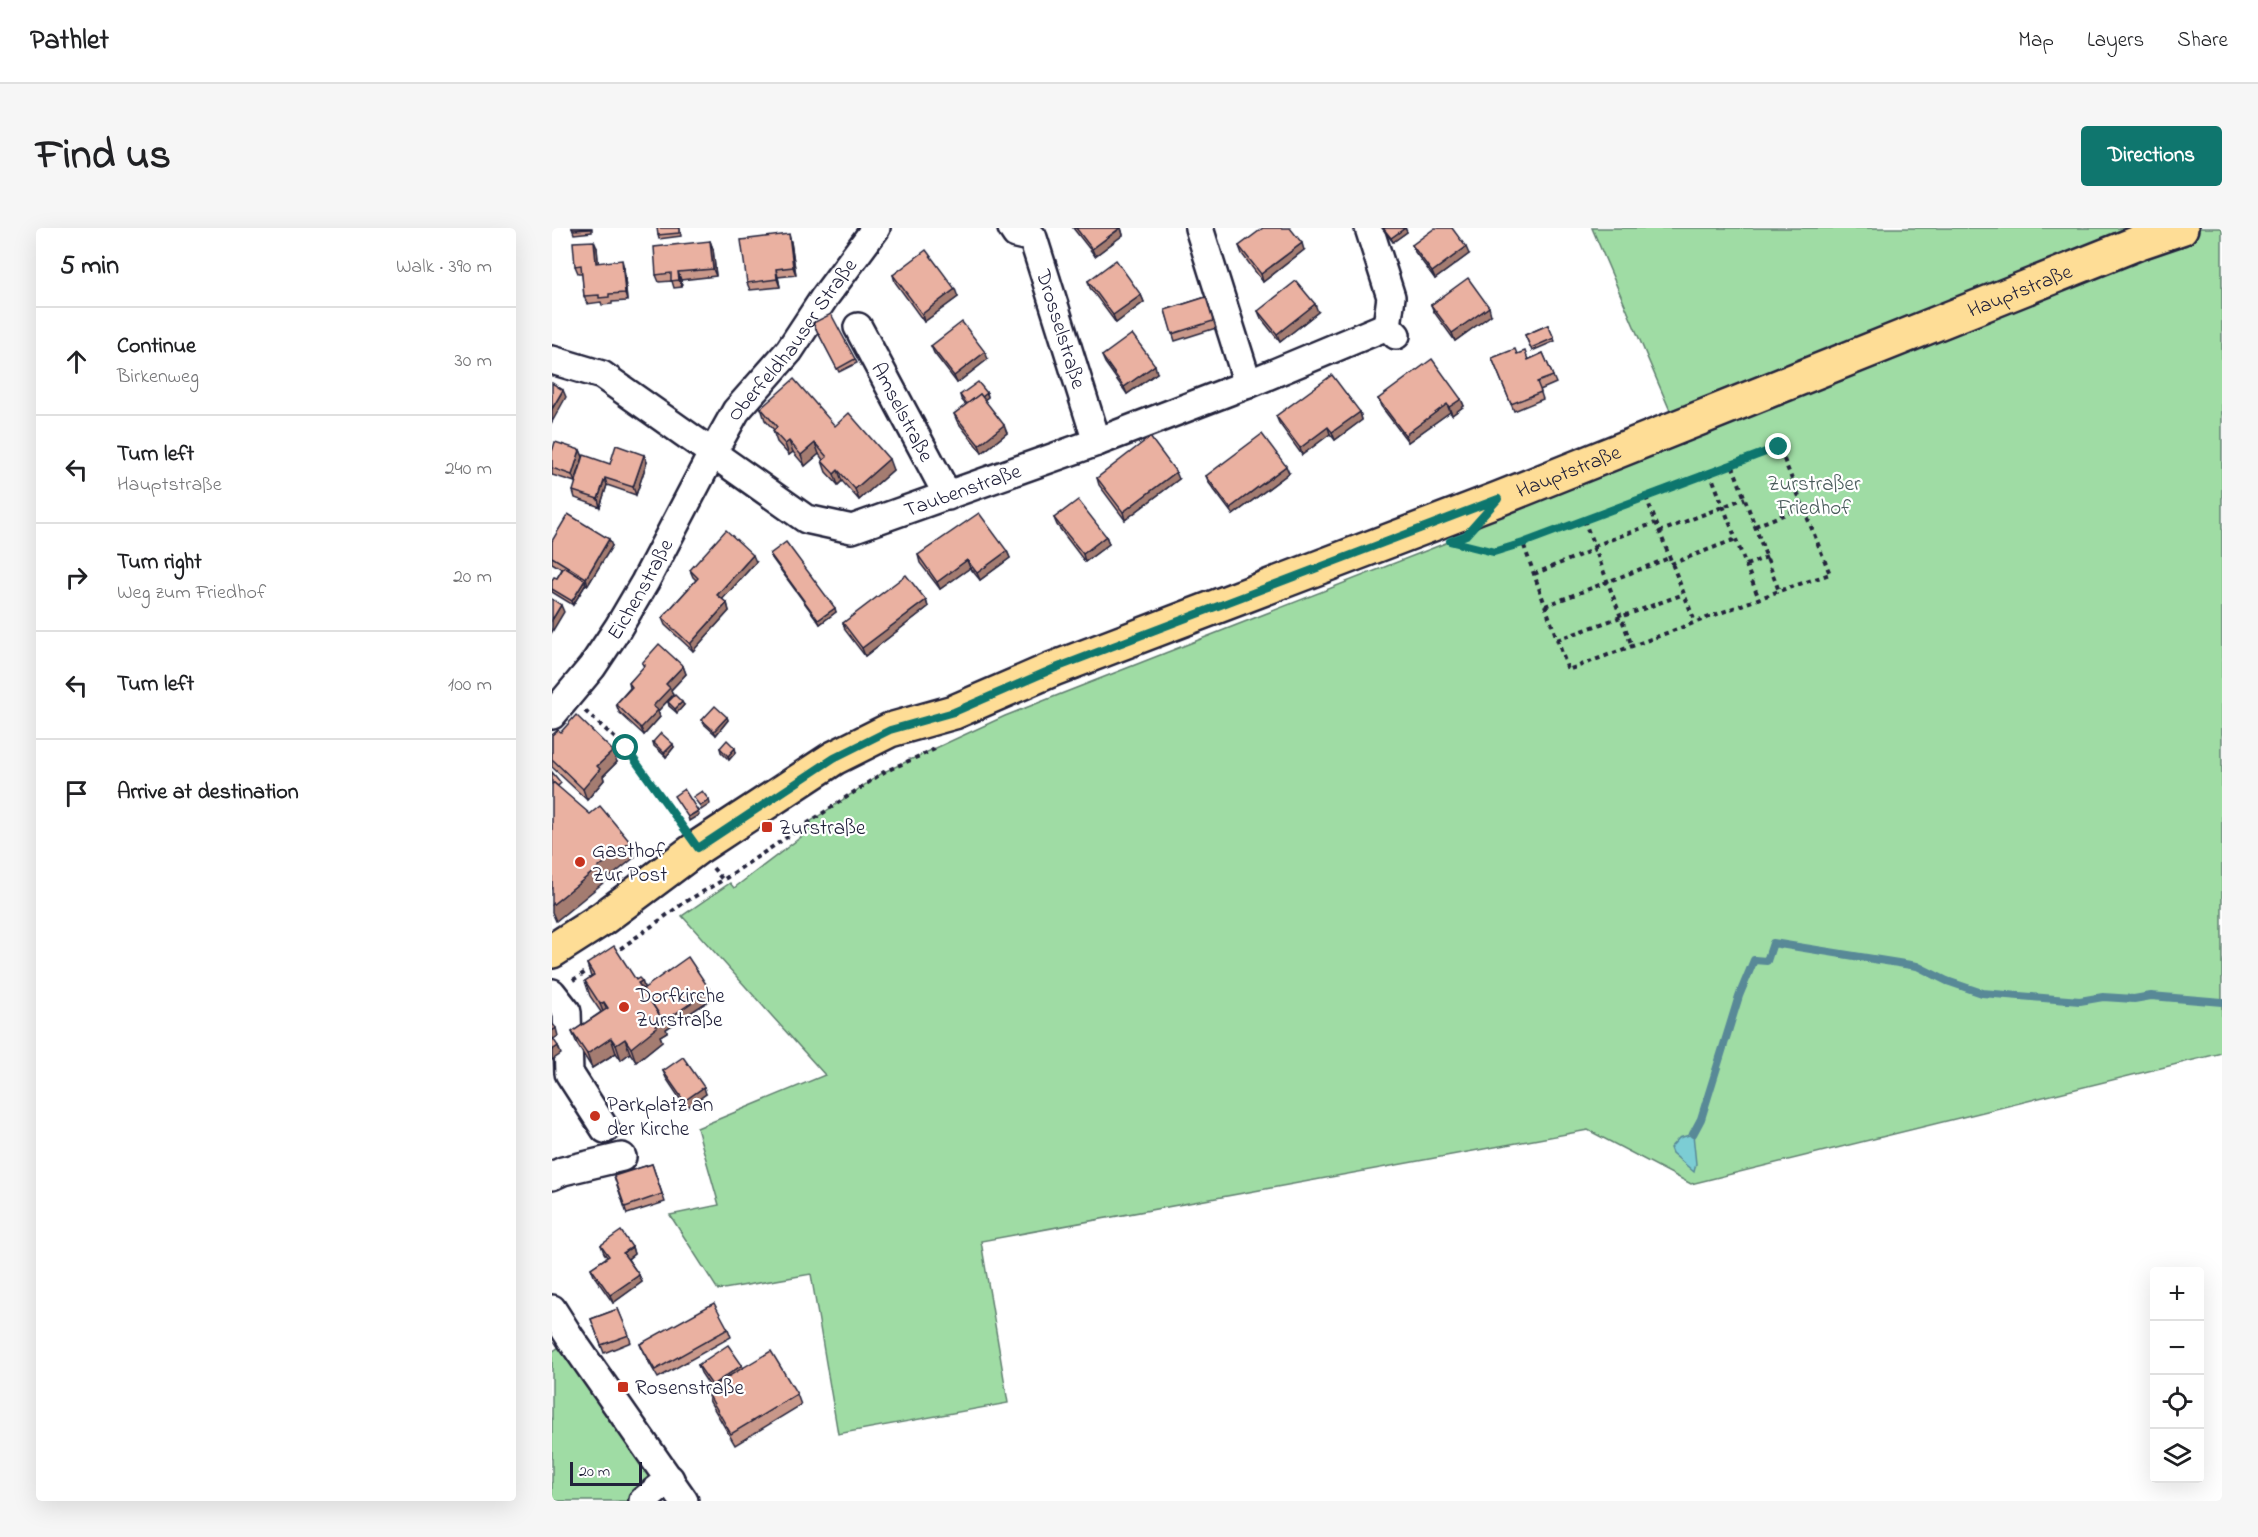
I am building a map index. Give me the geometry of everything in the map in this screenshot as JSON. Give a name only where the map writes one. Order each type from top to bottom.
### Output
[{"type":"main road","name":"Hauptstraße","points":[[552,951],[602,919],[698,848],[834,758],[890,730],[954,712],[1053,669],[1488,503],[2140,242],[2181,228]]},
{"type":"main road","name":"Hauptstraße","points":[[552,975],[591,952],[806,800],[850,773],[914,740],[954,712]]},
{"type":"street","name":"Oberfeldhauser Straße","points":[[712,454],[736,411],[789,351],[824,298],[876,228]]},
{"type":"street","name":"Drosselstraße","points":[[1012,228],[1016,234],[1033,238],[1097,442]]},
{"type":"street","points":[[1200,228],[1248,384]]},
{"type":"street","name":"Taubenstraße","points":[[552,360],[602,375],[806,519],[852,529],[1097,442],[1391,331],[1391,297],[1369,228]]},
{"type":"street","name":"Amselstraße","points":[[858,327],[948,496]]},
{"type":"street","name":"Eichenstraße","points":[[560,706],[618,628],[645,582],[712,454]]},
{"type":"street","points":[[552,993],[567,1012],[569,1073],[605,1129]]},
{"type":"street","points":[[552,1176],[563,1171],[622,1157]]},
{"type":"street","points":[[552,1309],[570,1339],[677,1490],[643,1501]]},
{"type":"path","points":[[1461,543],[1494,552],[1779,447],[1830,574],[1568,670],[1523,543]]},
{"type":"path","points":[[1732,464],[1779,591]]},
{"type":"path","points":[[1710,472],[1759,599]]},
{"type":"path","points":[[1646,496],[1695,622]]},
{"type":"path","points":[[1659,532],[1745,498]]},
{"type":"path","points":[[1755,526],[1803,507]]},
{"type":"path","points":[[1584,520],[1632,645]]},
{"type":"path","points":[[1534,574],[1656,523]]},
{"type":"path","points":[[1671,564],[1736,539]]},
{"type":"path","points":[[1746,565],[1767,557]]},
{"type":"path","points":[[1545,606],[1669,558]]},
{"type":"path","points":[[1557,640],[1684,594]]},
{"type":"path","points":[[560,706],[626,748],[698,848]]},
{"type":"path","points":[[607,958],[685,902],[723,880],[884,772],[945,744]]},
{"type":"path","points":[[552,993],[599,964]]},
{"type":"green space","name":"Zurstraßer Friedhof","points":[[1592,228],[2222,228],[2222,1053],[1691,1184],[1588,1130],[981,1241],[1008,1403],[838,1434],[811,1274],[718,1290],[670,1215],[719,1205],[697,1128],[825,1075],[682,916],[730,883],[734,888],[801,837],[804,826],[884,772],[1005,716],[1466,535],[1498,499],[1671,413]]},
{"type":"green space","points":[[571,1339],[670,1479],[636,1501],[552,1501],[552,1352]]},
{"type":"water","points":[[1693,1134],[1696,1164],[1694,1172],[1672,1153],[1670,1148],[1679,1138]]},
{"type":"building","points":[[572,228],[591,228],[591,229],[573,230]]},
{"type":"building","points":[[657,228],[679,228],[679,233],[658,235]]},
{"type":"building","points":[[1076,228],[1120,228],[1092,249]]},
{"type":"building","points":[[1263,228],[1290,228],[1302,243],[1261,274],[1239,246]]},
{"type":"building","points":[[1383,228],[1405,228],[1391,238]]},
{"type":"building","points":[[1435,228],[1452,228],[1466,247],[1432,272],[1412,245]]},
{"type":"building","points":[[789,234],[793,267],[776,269],[777,279],[747,283],[741,240]]},
{"type":"building","points":[[594,241],[596,263],[622,260],[625,293],[609,294],[609,297],[599,298],[599,295],[584,296],[581,265],[575,266],[573,242]]},
{"type":"building","points":[[710,241],[713,269],[678,272],[679,280],[671,281],[671,273],[656,275],[654,247]]},
{"type":"building","points":[[926,250],[955,289],[922,314],[893,275]]},
{"type":"building","points":[[1116,260],[1141,295],[1113,315],[1088,281]]},
{"type":"building","points":[[1468,278],[1489,307],[1452,333],[1431,305]]},
{"type":"building","points":[[1296,281],[1315,304],[1277,334],[1258,311]]},
{"type":"building","points":[[1206,297],[1213,321],[1172,334],[1165,310]]},
{"type":"building","points":[[831,314],[855,359],[837,369],[813,323]]},
{"type":"building","points":[[962,322],[985,352],[954,376],[931,346]]},
{"type":"building","points":[[1548,325],[1554,338],[1531,348],[1525,335]]},
{"type":"building","points":[[1132,334],[1155,365],[1124,387],[1102,356]]},
{"type":"building","points":[[1515,349],[1517,354],[1525,351],[1528,360],[1543,353],[1553,376],[1537,382],[1541,392],[1511,404],[1492,358]]},
{"type":"building","points":[[1432,359],[1461,399],[1449,407],[1447,404],[1405,435],[1378,399]]},
{"type":"building","points":[[1332,375],[1360,412],[1332,432],[1328,427],[1300,448],[1276,416]]},
{"type":"building","points":[[794,379],[835,426],[849,413],[889,459],[855,489],[838,470],[834,474],[822,461],[827,457],[815,443],[801,455],[789,441],[785,444],[773,431],[777,427],[761,408]]},
{"type":"building","points":[[978,382],[987,393],[982,397],[980,394],[967,404],[960,395]]},
{"type":"building","points":[[552,383],[563,390],[552,409]]},
{"type":"building","points":[[980,394],[1004,425],[979,445],[954,414]]},
{"type":"building","points":[[1262,434],[1286,466],[1230,508],[1206,476]]},
{"type":"building","points":[[1150,437],[1176,472],[1123,512],[1097,478]]},
{"type":"building","points":[[555,442],[580,450],[572,475],[552,468],[552,452]]},
{"type":"building","points":[[616,445],[644,455],[633,487],[605,478],[598,499],[573,491],[584,455],[610,464]]},
{"type":"building","points":[[1078,500],[1106,536],[1083,554],[1054,518]]},
{"type":"building","points":[[979,513],[1007,551],[977,573],[967,560],[937,582],[918,555]]},
{"type":"building","points":[[568,514],[609,539],[586,578],[552,557],[552,541]]},
{"type":"building","points":[[726,530],[753,555],[717,595],[727,603],[690,644],[662,618],[698,578],[690,570]]},
{"type":"building","points":[[786,542],[835,608],[818,620],[770,554]]},
{"type":"building","points":[[564,567],[585,580],[572,601],[552,589],[552,580],[554,577],[557,578]]},
{"type":"building","points":[[906,575],[926,600],[862,648],[843,623]]},
{"type":"building","points":[[552,599],[561,605],[552,620]]},
{"type":"building","points":[[659,644],[683,666],[666,684],[670,688],[653,706],[658,710],[641,728],[616,704],[632,687],[629,683],[645,665],[642,663]]},
{"type":"building","points":[[675,695],[682,702],[675,709],[668,702]]},
{"type":"building","points":[[715,706],[727,717],[714,731],[702,720]]},
{"type":"building","points":[[576,715],[613,751],[597,766],[600,769],[583,789],[552,759],[552,735],[558,730],[561,732]]},
{"type":"building","points":[[661,733],[673,744],[664,753],[653,742]]},
{"type":"building","points":[[727,740],[735,748],[728,756],[720,748]]},
{"type":"building","points":[[552,772],[561,783],[558,786],[552,784]]},
{"type":"building","points":[[554,783],[590,814],[600,806],[630,842],[552,905],[552,784]]},
{"type":"building","points":[[684,789],[698,811],[688,817],[674,796]]},
{"type":"building","points":[[702,791],[709,800],[700,806],[693,797]]},
{"type":"building","name":"Dorfkirche Zurstraße","points":[[614,946],[636,980],[639,978],[642,981],[638,983],[661,1017],[654,1022],[657,1027],[631,1048],[625,1039],[616,1045],[611,1038],[587,1054],[572,1032],[608,1008],[604,1002],[600,1004],[585,981],[594,975],[587,964]]},
{"type":"building","points":[[688,957],[710,990],[663,1022],[643,989]]},
{"type":"building","points":[[552,1037],[558,1046],[552,1050]]},
{"type":"building","points":[[683,1057],[704,1087],[684,1101],[663,1071]]},
{"type":"building","points":[[652,1164],[662,1194],[625,1207],[614,1176]]},
{"type":"building","points":[[621,1231],[632,1247],[623,1253],[639,1275],[610,1295],[591,1268],[609,1256],[601,1245]]},
{"type":"building","points":[[714,1303],[728,1329],[655,1370],[640,1344]]},
{"type":"building","points":[[618,1309],[629,1335],[601,1345],[591,1319]]},
{"type":"building","points":[[728,1345],[742,1365],[712,1385],[698,1365]]},
{"type":"building","points":[[771,1351],[797,1394],[731,1434],[706,1390]]},
{"type":"waterway","points":[[1693,1134],[1701,1119],[1739,996],[1754,960],[1767,961],[1773,943],[1917,966],[1947,981],[1982,993],[2080,1001],[2103,997],[2134,999],[2151,996],[2222,1002]]},
{"type":"place","name":"Zurstraße","points":[[767,827]]},
{"type":"place","name":"Gasthof Zur Post","points":[[580,862]]},
{"type":"place","name":"Dorfkirche Zurstraße","points":[[624,1007]]},
{"type":"place","name":"Parkplatz an der Kirche","points":[[595,1116]]},
{"type":"place","name":"Rosenstraße","points":[[623,1387]]},
{"type":"route","points":[[626,748],[698,848],[834,758],[890,730],[954,712],[1053,669],[1498,499],[1466,535],[1450,541],[1494,552],[1779,447]]}]
